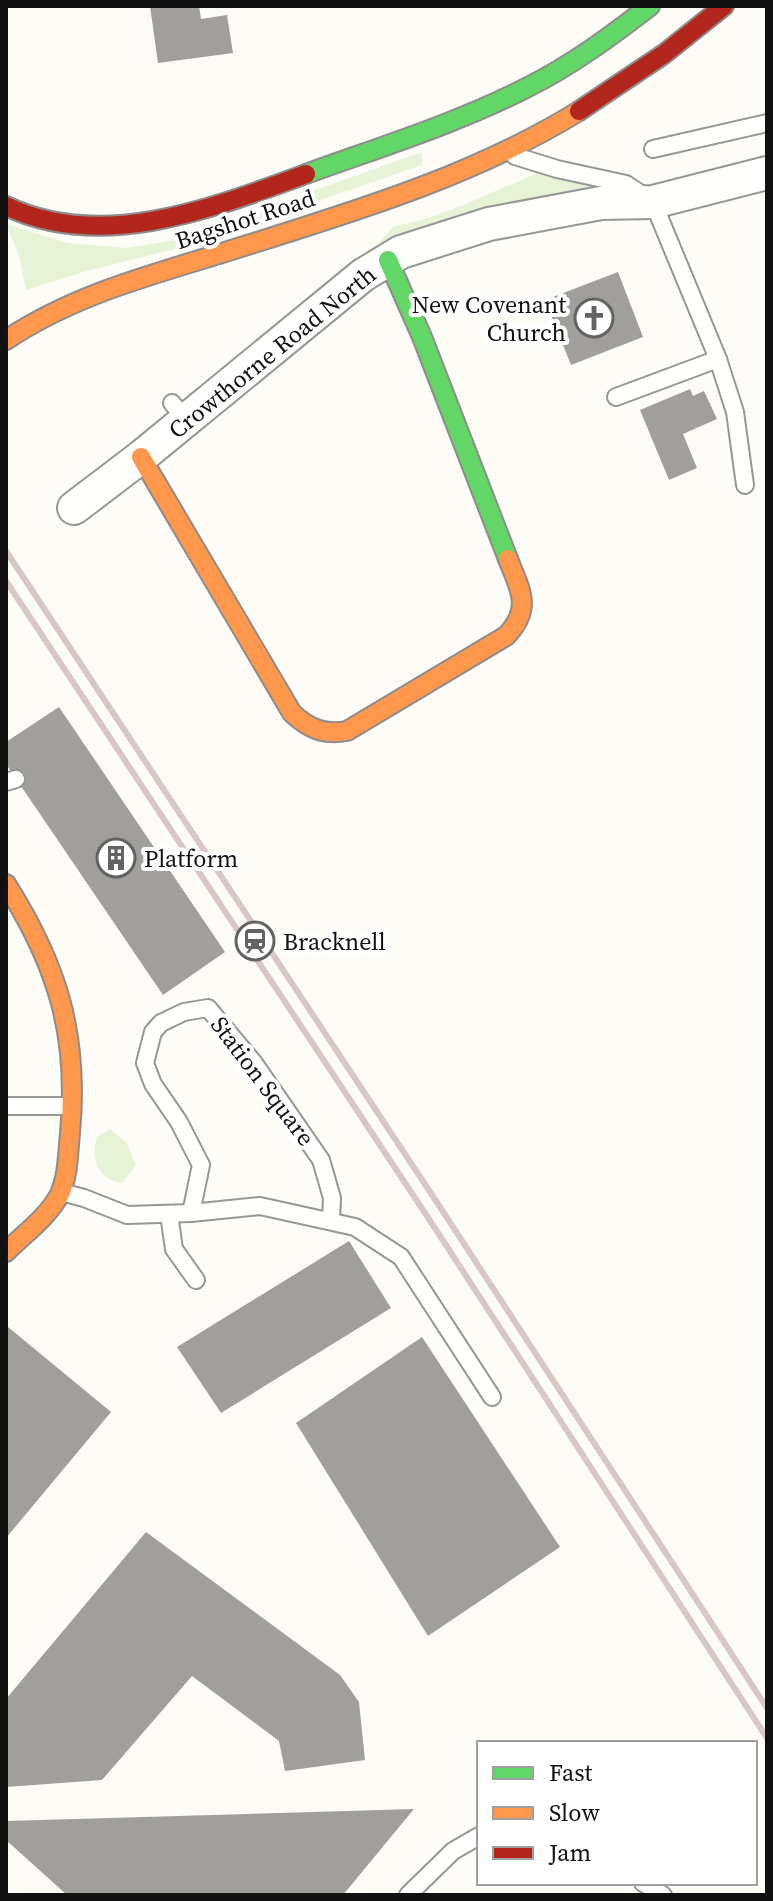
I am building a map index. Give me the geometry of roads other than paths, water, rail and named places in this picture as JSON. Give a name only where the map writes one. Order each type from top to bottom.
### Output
[{"type":"main road","name":"Bagshot Road","points":[[6,206],[59,222],[110,226],[136,224],[253,192],[424,131],[529,87],[596,46],[650,6]]},
{"type":"main road","name":"Bagshot Road","points":[[6,340],[29,323],[105,289],[419,187],[503,152],[617,87],[724,6]]},
{"type":"main road","points":[[141,457],[292,713],[318,733],[347,731],[501,640],[519,620],[524,599],[422,337],[388,260]]},
{"type":"main road","points":[[6,884],[31,920],[60,986],[73,1054],[74,1106],[60,1192],[6,1252]]},
{"type":"street","name":"Crowthorne Road North","points":[[74,508],[141,457],[178,411],[363,275],[401,252],[489,224],[601,203],[653,202],[767,173]]},
{"type":"lane","points":[[653,149],[767,123]]},
{"type":"lane","points":[[424,131],[450,138]]},
{"type":"lane","points":[[477,145],[557,169],[626,184],[653,202],[718,359],[735,412],[745,485]]},
{"type":"lane","points":[[616,397],[718,359]]},
{"type":"lane","name":"Station Square","points":[[191,1213],[201,1165],[179,1122],[153,1084],[145,1063],[153,1032],[161,1023],[184,1012],[208,1008],[254,1063],[321,1160],[332,1198],[331,1220]]},
{"type":"lane","points":[[6,1106],[74,1106]]},
{"type":"lane","points":[[60,1192],[127,1215],[260,1206],[355,1227],[401,1257],[492,1397]]},
{"type":"lane","points":[[169,1214],[174,1249],[196,1280]]},
{"type":"lane","points":[[408,1895],[453,1851],[477,1837]]},
{"type":"railway","points":[[6,551],[767,1708]]},
{"type":"railway","points":[[6,581],[427,1216],[767,1738]]},
{"type":"place","name":"New Covenant Church","points":[[594,318]]},
{"type":"place","name":"Platform","points":[[116,858]]},
{"type":"place","name":"Bracknell","points":[[255,941]]}]
